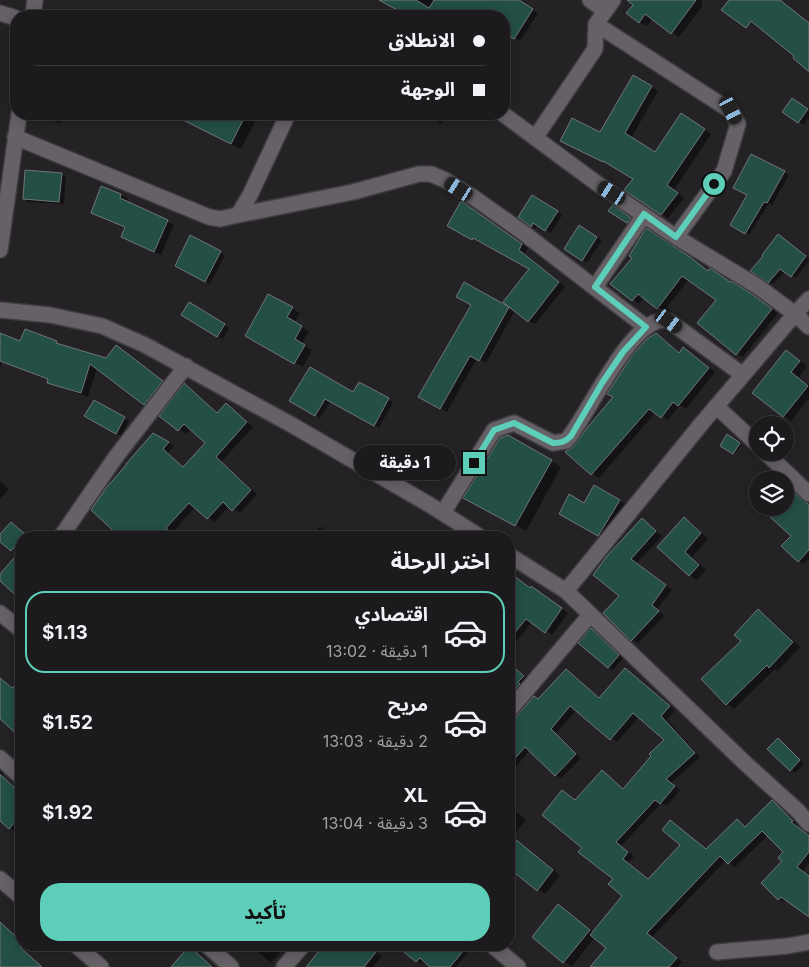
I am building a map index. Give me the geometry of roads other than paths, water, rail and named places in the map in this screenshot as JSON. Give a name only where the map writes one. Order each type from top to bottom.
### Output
[{"type":"street","points":[[535,138],[596,49],[596,24],[609,6],[590,0]]},
{"type":"street","points":[[596,24],[731,110],[738,124],[724,171],[676,237]]},
{"type":"street","points":[[510,119],[595,182],[676,237],[757,286],[795,314],[809,327]]},
{"type":"street","points":[[0,250],[17,120]]},
{"type":"street","points":[[238,216],[250,195],[285,120]]},
{"type":"street","points":[[15,137],[220,220],[353,192],[419,174],[431,174],[473,197],[646,327]]},
{"type":"street","points":[[595,287],[644,214]]},
{"type":"street","points":[[566,591],[716,406],[809,299]]},
{"type":"street","points":[[0,310],[50,315],[102,326],[146,345],[443,513],[471,531]]},
{"type":"street","points":[[443,513],[494,430],[514,423],[553,443],[566,441],[623,352],[646,327],[656,321],[669,321],[743,375]]},
{"type":"street","points":[[65,531],[115,458],[186,366]]},
{"type":"street","points":[[716,406],[749,437]]},
{"type":"street","points":[[774,461],[809,494]]},
{"type":"street","points":[[515,559],[566,591],[809,824]]},
{"type":"street","points":[[0,613],[15,625]]},
{"type":"street","points":[[515,705],[590,615]]},
{"type":"street","points":[[0,758],[15,772]]},
{"type":"street","points":[[0,879],[15,892]]},
{"type":"street","points":[[718,952],[788,946],[809,942]]},
{"type":"street","points":[[83,951],[101,967]]},
{"type":"street","points":[[214,951],[231,967]]},
{"type":"street","points":[[284,967],[298,951]]},
{"type":"street","points":[[499,951],[518,967]]}]
